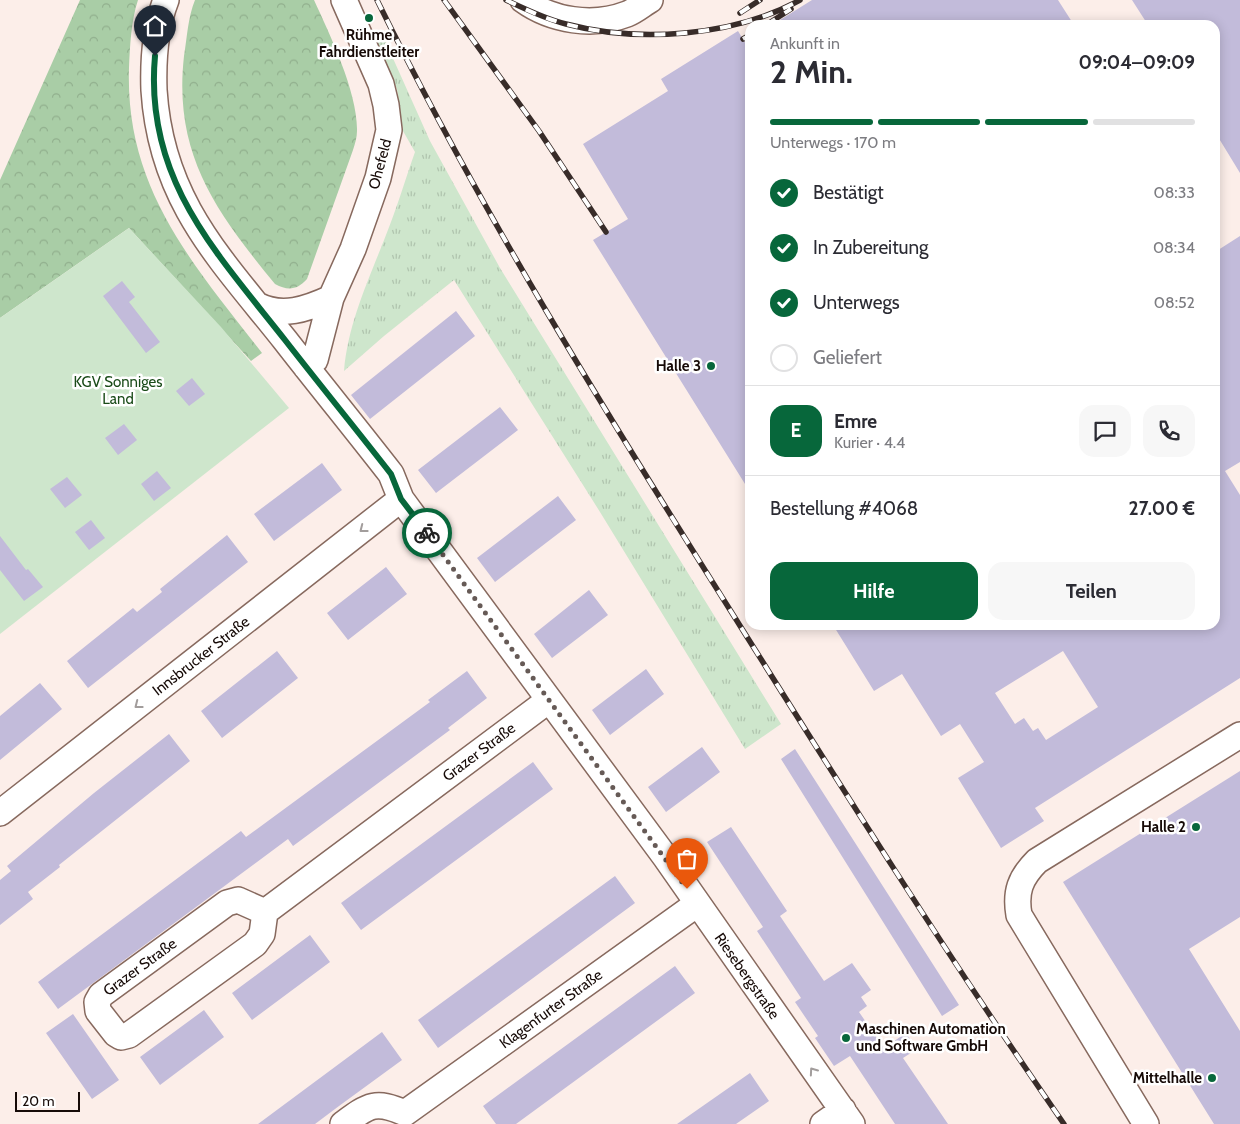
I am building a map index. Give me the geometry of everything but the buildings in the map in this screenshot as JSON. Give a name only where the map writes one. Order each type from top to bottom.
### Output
[{"type":"street","name":"Riesebergstraße","points":[[166,0],[157,38],[153,74],[156,108],[162,148],[173,181],[193,219],[218,255],[391,474],[401,499],[697,904],[822,1084],[839,1119]]},
{"type":"street","name":"Ohefeld","points":[[306,367],[315,360],[331,298],[353,249],[378,178],[389,130],[381,84],[344,0]]},
{"type":"street","points":[[523,0],[535,9],[568,19],[598,21],[627,14],[650,0]]},
{"type":"street","points":[[257,305],[271,311],[286,312],[305,309],[331,298]]},
{"type":"street","name":"Ohefeld","points":[[285,340],[316,316],[331,298]]},
{"type":"street","name":"Innsbrucker Straße","points":[[0,813],[401,499]]},
{"type":"street","name":"Grazer Straße","points":[[265,912],[238,900],[227,903],[101,995],[97,1002],[98,1011],[116,1034],[121,1037],[129,1035],[255,944],[262,934],[265,912],[549,700]]},
{"type":"street","points":[[1146,1124],[1019,915],[1016,898],[1019,884],[1037,862],[1240,735]]},
{"type":"street","name":"Klagenfurter Straße","points":[[343,1124],[367,1107],[376,1104],[405,1119],[697,904]]},
{"type":"green space","points":[[80,0],[138,0],[132,25],[129,68],[131,111],[138,151],[151,188],[168,222],[189,256],[262,353],[251,361],[129,228],[0,318],[0,180]]},
{"type":"green space","points":[[195,0],[314,0],[342,64],[353,99],[356,116],[356,138],[307,279],[296,287],[284,288],[275,284],[254,258],[217,206],[203,180],[192,152],[185,123],[182,91],[187,34]]},
{"type":"green space","points":[[383,36],[430,141],[500,268],[781,724],[745,749],[600,512],[454,280],[344,371],[346,353],[355,318],[394,215],[415,152],[403,131],[397,89],[374,41]]},
{"type":"green space","name":"KGV Sonniges Land","points":[[129,228],[221,327],[289,408],[0,634],[0,318]]},
{"type":"railway","points":[[377,0],[459,157],[546,311],[592,387],[813,742],[978,998],[1064,1124]]},
{"type":"railway","points":[[444,0],[539,131],[606,232]]},
{"type":"railway","points":[[506,0],[558,22],[594,30],[624,33],[654,35],[685,33],[716,29],[745,22]]},
{"type":"railway","points":[[740,13],[760,0]]},
{"type":"railway","points":[[751,20],[800,0]]},
{"type":"railway","points":[[774,20],[791,9]]},
{"type":"way so far","points":[[427,533],[687,889]]},
{"type":"place","name":"Rühme Fahrdienstleiter","points":[[369,18]]},
{"type":"place","name":"Halle 3","points":[[711,366]]},
{"type":"place","name":"Halle 2","points":[[1196,827]]},
{"type":"place","name":"Maschinen Automation und Software GmbH","points":[[846,1038]]},
{"type":"place","name":"Mittelhalle","points":[[1212,1078]]},
{"type":"route","points":[[155,56],[153,74],[162,148],[173,181],[193,219],[235,278],[391,474],[401,499],[427,533]]}]
